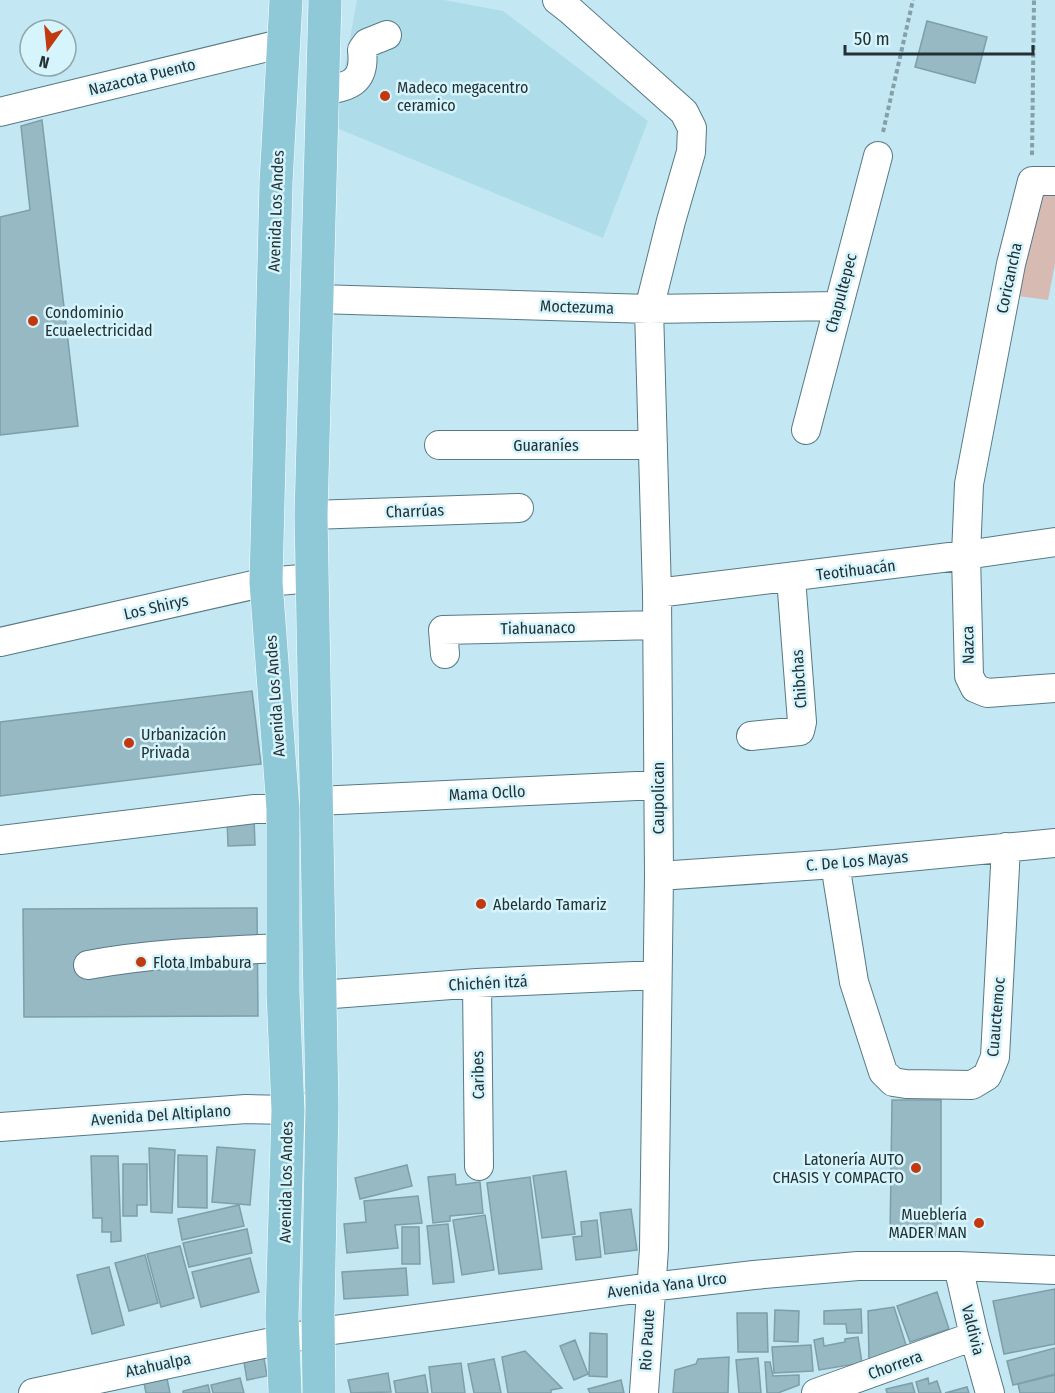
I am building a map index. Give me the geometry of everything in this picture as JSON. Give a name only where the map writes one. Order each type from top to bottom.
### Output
[{"type":"main road","name":"Avenida Los Andes","points":[[285,1393],[283,1338],[288,1110],[283,948],[283,809],[266,582],[276,183],[286,0]]},
{"type":"main road","name":"Avenida Los Andes","points":[[319,1393],[320,995],[310,515],[325,0]]},
{"type":"street","name":"Caupolican","points":[[557,0],[684,112],[692,128],[691,152],[649,309],[657,593],[659,876],[654,1249],[651,1287]]},
{"type":"street","points":[[321,91],[349,86],[360,74],[363,64],[362,50],[367,43],[387,35]]},
{"type":"street","name":"Nazacota Puento","points":[[0,112],[284,43]]},
{"type":"street","name":"Chapultepec","points":[[806,430],[878,156]]},
{"type":"street","name":"Coricancha","points":[[966,555],[969,484],[1011,264],[1044,181]]},
{"type":"street","name":"Moctezuma","points":[[317,298],[649,309],[837,306]]},
{"type":"street","name":"Guaraníes","points":[[439,446],[652,445]]},
{"type":"street","name":"Charrúas","points":[[310,515],[519,508]]},
{"type":"street","name":"Teotihuacán","points":[[657,593],[791,578],[1055,542]]},
{"type":"street","name":"Nazca","points":[[966,555],[969,676],[975,688],[987,693],[1055,688]]},
{"type":"street","name":"Los Shirys","points":[[0,642],[266,582],[313,578]]},
{"type":"street","name":"Chibchas","points":[[751,735],[800,731],[802,722],[791,578]]},
{"type":"street","name":"Tiahuanaco","points":[[445,654],[443,630],[657,625]]},
{"type":"street","name":"Mama Ocllo","points":[[317,801],[658,785]]},
{"type":"street","points":[[0,840],[255,809],[283,809]]},
{"type":"street","name":"C. De Los Mayas","points":[[659,876],[835,864],[1055,843]]},
{"type":"street","name":"Cuauctemoc","points":[[835,864],[854,982],[883,1072],[893,1082],[972,1085],[987,1076],[995,1057],[1006,847]]},
{"type":"street","points":[[88,965],[128,957],[283,948]]},
{"type":"street","name":"Chichén itzá","points":[[320,995],[477,983],[657,975]]},
{"type":"street","name":"Caribes","points":[[477,983],[479,1166]]},
{"type":"street","name":"Avenida Del Altiplano","points":[[0,1127],[246,1109],[288,1110],[321,1106]]},
{"type":"street","name":"Avenida Yana Urco","points":[[283,1338],[754,1275],[858,1266],[958,1266],[1055,1270]]},
{"type":"street","name":"Valdivia","points":[[958,1266],[990,1393]]},
{"type":"street","name":"Rio Paute","points":[[644,1393],[651,1287]]},
{"type":"street","name":"Chorrera","points":[[816,1393],[974,1336]]},
{"type":"street","name":"Atahualpa","points":[[33,1393],[66,1389],[283,1338]]},
{"type":"path","points":[[878,156],[913,0]]},
{"type":"path","points":[[1034,0],[1044,181]]},
{"type":"shaded area","points":[[357,0],[444,0],[503,11],[648,121],[603,238],[334,127]]},
{"type":"shaded area","points":[[1055,193],[1055,264],[1048,300],[1018,296],[1038,197]]},
{"type":"building","points":[[927,21],[987,37],[975,83],[915,67]]},
{"type":"building","name":"Condominio Ecuaelectricidad","points":[[42,120],[78,426],[0,435],[0,217],[30,210],[21,126]]},
{"type":"building","name":"Urbanización Privada","points":[[252,691],[261,764],[0,796],[0,722]]},
{"type":"building","points":[[227,818],[254,818],[255,845],[228,846]]},
{"type":"building","name":"Flota Imbabura","points":[[257,908],[258,1016],[24,1017],[23,909]]},
{"type":"building","name":"Latonería AUTO CHASIS Y COMPACTO","points":[[892,1100],[941,1100],[941,1236],[890,1239]]},
{"type":"building","points":[[217,1147],[255,1150],[250,1205],[212,1202]]},
{"type":"building","points":[[149,1148],[175,1150],[172,1213],[151,1212]]},
{"type":"building","points":[[178,1155],[207,1156],[207,1208],[178,1207]]},
{"type":"building","points":[[91,1156],[118,1156],[121,1241],[111,1242],[111,1232],[102,1232],[102,1218],[93,1218]]},
{"type":"building","points":[[123,1164],[147,1164],[147,1205],[137,1205],[137,1216],[123,1216]]},
{"type":"building","points":[[407,1165],[412,1186],[360,1199],[355,1178]]},
{"type":"building","points":[[566,1171],[575,1234],[542,1238],[533,1176]]},
{"type":"building","points":[[455,1174],[456,1185],[480,1182],[483,1213],[450,1216],[450,1221],[433,1223],[428,1177]]},
{"type":"building","points":[[530,1177],[542,1269],[499,1274],[487,1183]]},
{"type":"building","points":[[418,1196],[422,1223],[395,1225],[398,1248],[347,1253],[344,1224],[366,1222],[364,1201]]},
{"type":"building","points":[[239,1205],[244,1226],[182,1240],[178,1219]]},
{"type":"building","points":[[631,1209],[637,1250],[605,1254],[600,1213]]},
{"type":"building","points":[[485,1215],[494,1270],[462,1275],[453,1220]]},
{"type":"building","points":[[597,1220],[601,1257],[576,1260],[573,1237],[582,1236],[581,1222]]},
{"type":"building","points":[[448,1224],[454,1282],[433,1284],[427,1226]]},
{"type":"building","points":[[402,1227],[419,1227],[420,1264],[402,1264]]},
{"type":"building","points":[[247,1229],[252,1253],[189,1267],[183,1243]]},
{"type":"building","points":[[180,1246],[194,1298],[161,1307],[147,1254]]},
{"type":"building","points":[[145,1255],[158,1303],[129,1311],[115,1263]]},
{"type":"building","points":[[250,1258],[259,1292],[201,1307],[192,1272]]},
{"type":"building","points":[[109,1267],[124,1325],[92,1334],[77,1275]]},
{"type":"building","points":[[406,1268],[408,1295],[344,1299],[342,1272]]},
{"type":"building","points":[[1055,1289],[1055,1344],[1004,1354],[993,1301]]},
{"type":"building","points":[[937,1292],[949,1329],[910,1342],[897,1306]]},
{"type":"building","points":[[894,1307],[906,1345],[869,1361],[868,1311]]},
{"type":"building","points":[[861,1309],[862,1333],[847,1333],[846,1324],[824,1324],[824,1311]]},
{"type":"building","points":[[775,1310],[799,1311],[798,1342],[774,1341]]},
{"type":"building","points":[[737,1313],[767,1313],[768,1352],[738,1352]]},
{"type":"building","points":[[590,1333],[607,1334],[607,1377],[589,1376]]},
{"type":"building","points":[[858,1337],[862,1363],[819,1370],[814,1340],[823,1338],[824,1346]]},
{"type":"building","points":[[575,1340],[588,1374],[574,1380],[560,1346]]},
{"type":"building","points":[[811,1345],[813,1371],[774,1373],[772,1347]]},
{"type":"building","points":[[1055,1348],[1055,1374],[1013,1385],[1007,1361]]},
{"type":"building","points":[[525,1351],[562,1388],[551,1390],[551,1393],[508,1393],[502,1357]]},
{"type":"building","points":[[263,1353],[267,1376],[247,1380],[243,1356]]},
{"type":"building","points":[[729,1357],[728,1393],[673,1393],[675,1370],[696,1364],[698,1359]]},
{"type":"building","points":[[758,1358],[761,1393],[739,1393],[736,1360]]},
{"type":"building","points":[[494,1359],[501,1393],[474,1393],[468,1364]]},
{"type":"building","points":[[765,1362],[770,1362],[773,1376],[799,1375],[799,1385],[778,1393],[767,1393]]},
{"type":"building","points":[[461,1363],[465,1393],[432,1393],[429,1367]]},
{"type":"building","points":[[388,1373],[391,1392],[351,1393],[348,1380]]},
{"type":"building","points":[[166,1374],[170,1393],[146,1393],[143,1378]]},
{"type":"building","points":[[425,1375],[428,1393],[396,1393],[394,1381]]},
{"type":"building","points":[[1055,1375],[1055,1393],[1020,1393],[1018,1384]]},
{"type":"building","points":[[240,1378],[244,1393],[213,1393],[211,1385]]},
{"type":"building","points":[[928,1378],[929,1384],[937,1381],[941,1393],[919,1393],[916,1382]]},
{"type":"building","points":[[621,1380],[624,1393],[590,1393],[588,1389]]},
{"type":"building","points":[[912,1383],[915,1393],[887,1393],[886,1389]]},
{"type":"building","points":[[208,1385],[210,1393],[183,1393],[183,1391]]},
{"type":"building","points":[[967,1387],[969,1393],[945,1393]]},
{"type":"place","name":"Madeco megacentro ceramico","points":[[385,96]]},
{"type":"place","name":"Condominio Ecuaelectricidad","points":[[33,321]]},
{"type":"place","name":"Urbanización Privada","points":[[129,743]]},
{"type":"place","name":"Abelardo Tamariz","points":[[481,904]]},
{"type":"place","name":"Flota Imbabura","points":[[141,962]]},
{"type":"place","name":"Latonería AUTO CHASIS Y COMPACTO","points":[[916,1168]]},
{"type":"place","name":"Mueblería MADER MAN","points":[[979,1223]]}]
